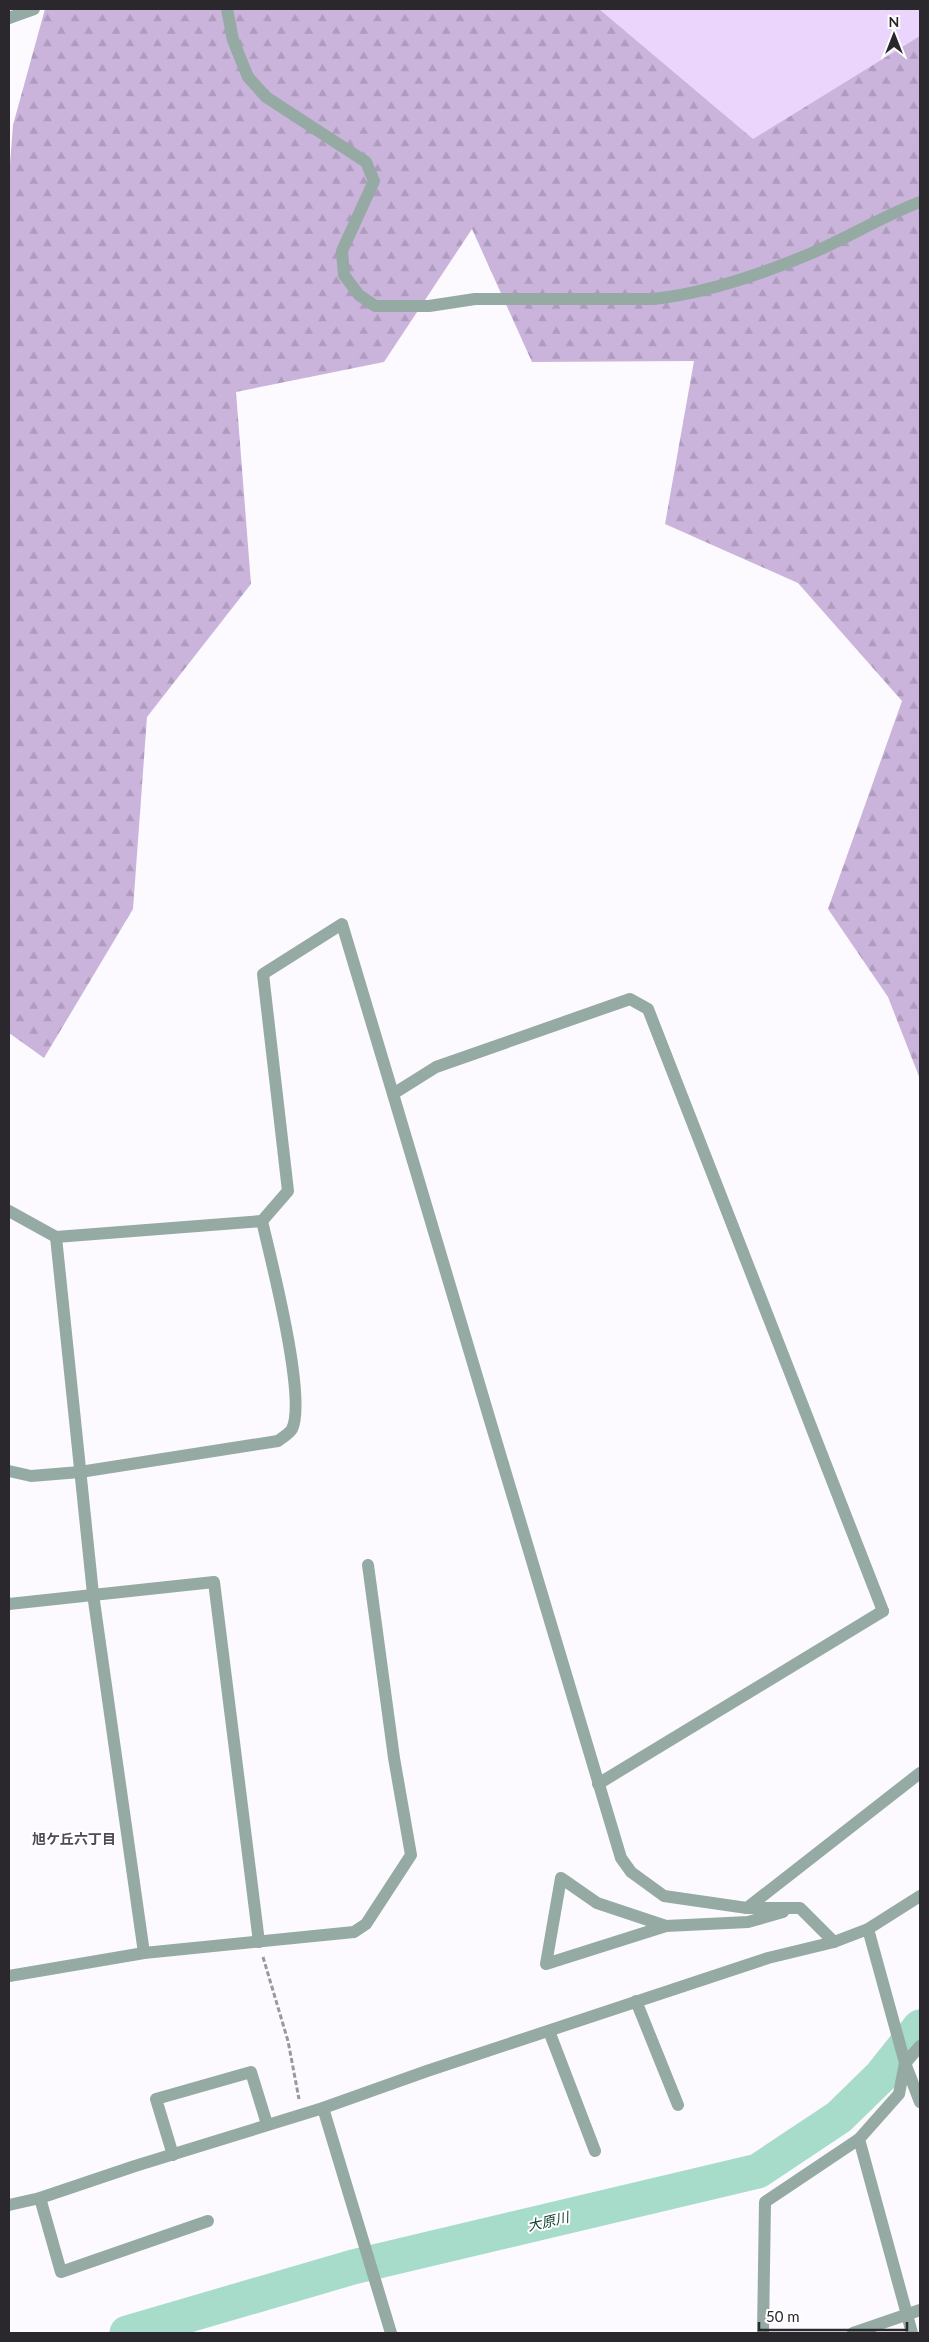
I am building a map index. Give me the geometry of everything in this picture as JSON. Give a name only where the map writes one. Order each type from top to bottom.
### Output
[{"type":"street","points":[[9,18],[34,9]]},
{"type":"street","points":[[228,9],[233,40],[248,77],[266,98],[366,162],[374,181],[342,251],[344,275],[358,295],[375,306],[429,306],[475,299],[654,299],[670,297],[737,280],[813,253],[920,202]]},
{"type":"street","points":[[9,1211],[56,1237],[262,1221],[288,1191],[263,974],[342,924],[621,1858],[637,1878],[664,1896],[747,1908],[800,1908],[834,1942]]},
{"type":"street","points":[[394,1094],[436,1067],[630,999],[648,1009],[883,1611],[598,1784]]},
{"type":"street","points":[[9,1471],[31,1476],[80,1472],[278,1441],[292,1429],[297,1402],[291,1357],[262,1221]]},
{"type":"street","points":[[56,1237],[93,1594],[144,1953]]},
{"type":"street","points":[[9,1976],[144,1953],[354,1932],[366,1924],[411,1855],[394,1758],[368,1565]]},
{"type":"street","points":[[9,1604],[214,1582],[259,1942]]},
{"type":"street","points":[[747,1908],[920,1773]]},
{"type":"street","points":[[666,1926],[597,1903],[561,1878],[546,1964],[666,1926],[748,1922],[800,1908]]},
{"type":"street","points":[[9,2205],[40,2198],[323,2108],[426,2071],[768,1958],[834,1942],[868,1929],[920,1896]]},
{"type":"street","points":[[868,1929],[905,2063],[920,2102]]},
{"type":"street","points":[[636,2001],[678,2105]]},
{"type":"street","points":[[549,2031],[595,2150]]},
{"type":"street","points":[[763,2333],[765,2202],[859,2139],[898,2094],[905,2063],[920,2046]]},
{"type":"street","points":[[173,2155],[156,2099],[250,2072],[268,2124]]},
{"type":"street","points":[[323,2108],[391,2333]]},
{"type":"street","points":[[859,2139],[912,2333]]},
{"type":"street","points":[[40,2198],[61,2272],[208,2221]]},
{"type":"street","points":[[853,2333],[920,2310]]},
{"type":"path","points":[[259,1942],[288,2041],[302,2114]]},
{"type":"shaded area","points":[[415,9],[920,9],[920,168],[553,264]]},
{"type":"green space","points":[[45,9],[599,9],[753,139],[920,36],[920,1079],[888,997],[828,909],[902,701],[798,583],[665,524],[694,361],[532,362],[472,229],[384,362],[236,392],[251,584],[147,717],[133,909],[44,1058],[9,1033],[9,177],[13,125]]},
{"type":"waterway","name":"大原川","points":[[127,2333],[353,2267],[758,2171],[839,2117],[881,2076],[920,2027]]},
{"type":"district","name":"旭ケ丘六丁目","points":[[74,1838]]}]
